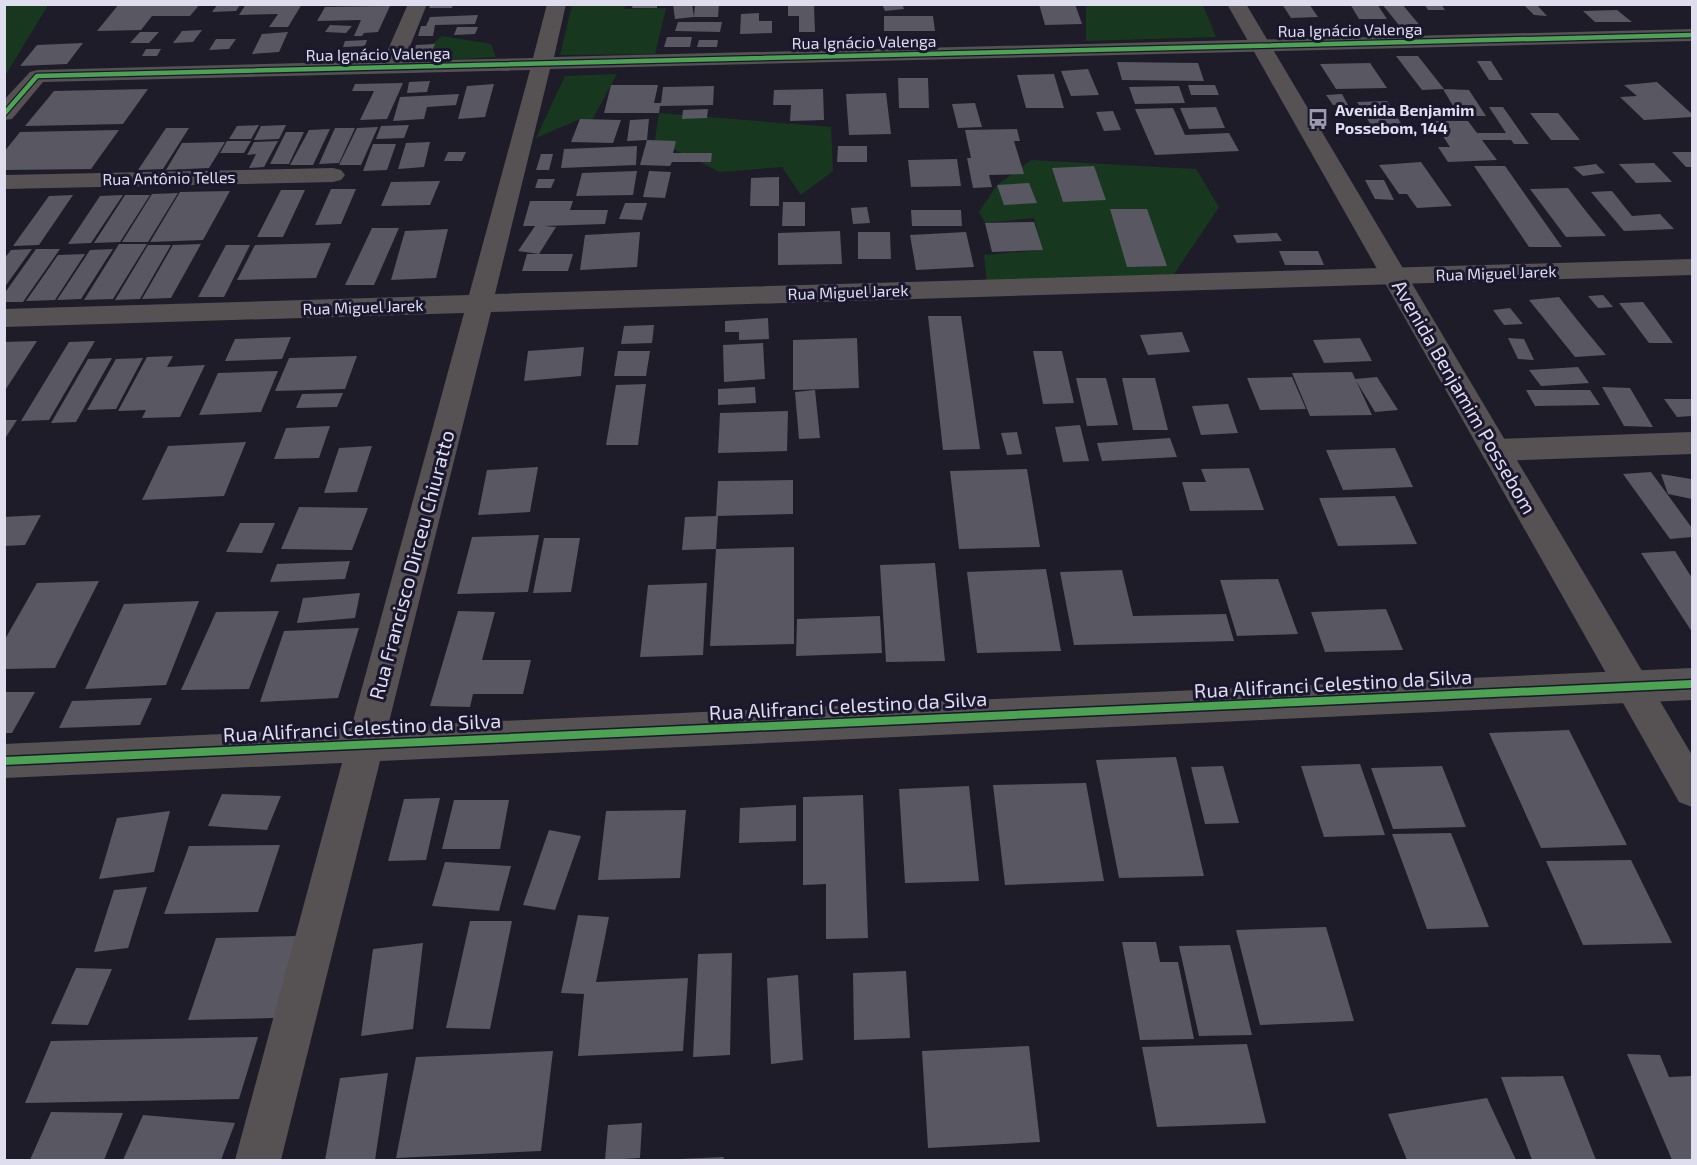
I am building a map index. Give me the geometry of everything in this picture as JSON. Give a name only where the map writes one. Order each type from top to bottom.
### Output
[{"type":"street","points":[[391,67],[418,4]]},
{"type":"street","name":"Rua Francisco Dirceu Chiuratto","points":[[258,1161],[557,4]]},
{"type":"street","name":"Avenida Benjamim Possebom","points":[[1236,4],[1692,789]]},
{"type":"street","name":"Rua Ignácio Valenga","points":[[4,114],[37,76],[1692,35]]},
{"type":"street","name":"Rua Antônio Telles","points":[[4,182],[333,175]]},
{"type":"street","name":"Rua Miguel Jarek","points":[[4,318],[1692,267]]},
{"type":"street","points":[[1495,450],[1692,443]]},
{"type":"street","name":"Rua Alifranci Celestino da Silva","points":[[4,761],[1692,684]]},
{"type":"green space","points":[[4,5],[48,5],[5,76]]},
{"type":"green space","points":[[572,5],[626,5],[624,9],[666,8],[655,54],[560,55]]},
{"type":"green space","points":[[1086,5],[1203,5],[1216,37],[1086,41]]},
{"type":"green space","points":[[442,36],[491,44],[496,57],[410,62]]},
{"type":"green space","points":[[617,74],[592,120],[580,119],[536,138],[565,76]]},
{"type":"green space","points":[[659,113],[831,127],[833,171],[801,195],[782,167],[720,172],[655,140]]},
{"type":"green space","points":[[1031,160],[1196,169],[1219,207],[1172,277],[987,285],[984,255],[1042,250],[1034,218],[985,223],[979,212],[997,185]]},
{"type":"building","points":[[119,4],[200,4],[190,16],[152,16],[141,30],[97,31]]},
{"type":"building","points":[[246,4],[302,4],[288,27],[269,27],[278,14],[239,15]]},
{"type":"building","points":[[431,4],[453,4],[452,8],[429,8]]},
{"type":"building","points":[[633,4],[657,4],[657,8],[632,8]]},
{"type":"building","points":[[673,4],[692,4],[694,17],[675,19]]},
{"type":"building","points":[[695,4],[719,4],[718,17],[694,17]]},
{"type":"building","points":[[882,4],[902,4],[904,9],[885,11]]},
{"type":"building","points":[[1039,4],[1075,4],[1082,24],[1045,25]]},
{"type":"building","points":[[1282,4],[1309,4],[1318,17],[1291,18]]},
{"type":"building","points":[[1350,4],[1377,4],[1387,19],[1359,19]]},
{"type":"building","points":[[1382,4],[1402,4],[1422,28],[1402,29]]},
{"type":"building","points":[[1424,4],[1441,4],[1445,10],[1428,10]]},
{"type":"building","points":[[217,5],[240,5],[236,11],[212,12]]},
{"type":"building","points":[[788,5],[814,5],[815,32],[799,32],[799,16],[788,16]]},
{"type":"building","points":[[1524,5],[1537,5],[1547,16],[1534,15]]},
{"type":"building","points":[[390,6],[378,32],[364,33],[362,36],[354,36],[361,20],[317,21],[325,7]]},
{"type":"building","points":[[1617,10],[1632,22],[1595,22],[1583,11]]},
{"type":"building","points":[[759,13],[759,21],[772,21],[772,33],[740,34],[741,14]]},
{"type":"building","points":[[478,15],[475,24],[435,25],[433,36],[418,36],[421,26],[426,26],[430,17]]},
{"type":"building","points":[[884,16],[933,16],[935,31],[884,31]]},
{"type":"building","points":[[678,22],[722,22],[720,32],[675,31]]},
{"type":"building","points":[[330,25],[352,26],[346,33],[325,32]]},
{"type":"building","points":[[457,27],[478,27],[475,34],[454,35]]},
{"type":"building","points":[[202,30],[193,42],[173,43],[182,31]]},
{"type":"building","points":[[140,32],[159,32],[149,43],[130,43]]},
{"type":"building","points":[[288,32],[279,52],[252,54],[262,34]]},
{"type":"building","points":[[667,37],[692,37],[690,47],[664,47]]},
{"type":"building","points":[[216,39],[236,39],[229,49],[209,50]]},
{"type":"building","points":[[367,40],[365,46],[343,47],[345,41]]},
{"type":"building","points":[[699,40],[718,40],[717,47],[697,47]]},
{"type":"building","points":[[83,43],[67,64],[20,66],[37,45]]},
{"type":"building","points":[[435,44],[432,51],[413,52],[416,45]]},
{"type":"building","points":[[146,49],[161,49],[157,56],[142,56]]},
{"type":"building","points":[[1396,56],[1418,56],[1444,89],[1422,90]]},
{"type":"building","points":[[1477,61],[1491,61],[1503,80],[1489,80]]},
{"type":"building","points":[[1117,62],[1198,63],[1204,81],[1122,80]]},
{"type":"building","points":[[1370,63],[1387,88],[1336,89],[1320,64]]},
{"type":"building","points":[[1088,69],[1099,95],[1071,96],[1061,71]]},
{"type":"building","points":[[1054,74],[1064,108],[1026,108],[1017,75]]},
{"type":"building","points":[[898,78],[928,78],[929,108],[899,108]]},
{"type":"building","points":[[430,81],[427,92],[407,93],[409,82]]},
{"type":"building","points":[[1657,82],[1692,114],[1692,117],[1644,120],[1620,97],[1637,96],[1624,85]]},
{"type":"building","points":[[403,83],[387,119],[360,120],[374,91],[352,91],[355,84]]},
{"type":"building","points":[[494,84],[485,117],[458,119],[467,86]]},
{"type":"building","points":[[611,85],[658,85],[654,103],[661,103],[663,87],[714,86],[713,105],[660,106],[659,113],[604,113]]},
{"type":"building","points":[[1188,85],[1215,85],[1219,95],[1191,95]]},
{"type":"building","points":[[1179,86],[1185,103],[1135,104],[1129,87]]},
{"type":"building","points":[[148,89],[123,124],[25,126],[54,91]]},
{"type":"building","points":[[823,89],[824,120],[790,121],[791,105],[773,105],[774,90]]},
{"type":"building","points":[[1443,89],[1469,90],[1486,116],[1459,116]]},
{"type":"building","points":[[886,93],[891,134],[849,135],[846,94]]},
{"type":"building","points":[[459,94],[456,105],[427,107],[424,119],[393,121],[400,97]]},
{"type":"building","points":[[1342,94],[1348,105],[1333,105],[1326,95]]},
{"type":"building","points":[[1387,101],[1402,125],[1371,125],[1357,102]]},
{"type":"building","points":[[975,103],[982,127],[958,128],[952,104]]},
{"type":"building","points":[[1216,107],[1225,128],[1189,129],[1180,108]]},
{"type":"building","points":[[1489,107],[1503,107],[1529,144],[1514,144],[1511,140],[1482,140],[1497,160],[1448,162],[1438,147],[1450,147],[1433,121],[1468,121],[1477,133],[1506,133]]},
{"type":"building","points":[[1173,108],[1185,135],[1229,133],[1239,151],[1155,155],[1135,109]]},
{"type":"building","points":[[708,109],[707,118],[682,119],[683,110]]},
{"type":"building","points":[[1113,111],[1121,130],[1104,131],[1096,112]]},
{"type":"building","points":[[1530,113],[1558,113],[1580,140],[1551,140]]},
{"type":"building","points":[[580,119],[621,120],[613,143],[571,142]]},
{"type":"building","points":[[649,119],[647,140],[627,141],[630,120]]},
{"type":"building","points":[[259,125],[251,139],[229,139],[237,126]]},
{"type":"building","points":[[286,125],[279,139],[254,140],[261,126]]},
{"type":"building","points":[[409,125],[404,138],[376,139],[381,126]]},
{"type":"building","points":[[378,127],[361,165],[339,165],[357,128]]},
{"type":"building","points":[[166,128],[189,128],[163,169],[138,170]]},
{"type":"building","points":[[335,128],[355,128],[339,163],[319,164]]},
{"type":"building","points":[[330,129],[313,165],[290,165],[309,130]]},
{"type":"building","points":[[1017,129],[1020,141],[1014,141],[1024,174],[989,175],[992,187],[973,188],[967,158],[971,158],[965,130]]},
{"type":"building","points":[[119,130],[91,169],[4,170],[4,152],[20,132]]},
{"type":"building","points":[[286,132],[304,132],[289,164],[270,164]]},
{"type":"building","points":[[647,140],[676,141],[673,153],[712,153],[711,162],[672,162],[670,166],[640,165]]},
{"type":"building","points":[[227,141],[251,141],[244,153],[220,153]]},
{"type":"building","points":[[278,141],[264,167],[249,168],[256,154],[247,155],[254,142]]},
{"type":"building","points":[[225,142],[209,168],[166,170],[182,143]]},
{"type":"building","points":[[430,142],[424,167],[398,169],[406,143]]},
{"type":"building","points":[[373,144],[396,144],[387,170],[363,171]]},
{"type":"building","points":[[637,146],[636,165],[561,168],[564,149]]},
{"type":"building","points":[[838,146],[867,146],[867,162],[837,162]]},
{"type":"building","points":[[448,152],[466,152],[462,161],[444,161]]},
{"type":"building","points":[[1672,152],[1692,152],[1692,167],[1686,167]]},
{"type":"building","points":[[541,154],[553,154],[549,170],[536,170]]},
{"type":"building","points":[[957,159],[961,186],[911,187],[908,160]]},
{"type":"building","points":[[1421,162],[1452,206],[1417,208],[1407,194],[1399,194],[1379,165]]},
{"type":"building","points":[[1654,163],[1672,182],[1636,183],[1619,164]]},
{"type":"building","points":[[1596,164],[1605,173],[1583,176],[1573,167]]},
{"type":"building","points":[[1094,166],[1106,200],[1063,202],[1052,168]]},
{"type":"building","points":[[1474,166],[1505,166],[1562,247],[1529,247]]},
{"type":"building","points":[[637,171],[633,195],[576,196],[582,173]]},
{"type":"building","points":[[649,171],[671,172],[665,198],[643,197]]},
{"type":"building","points":[[779,177],[779,206],[750,206],[751,178]]},
{"type":"building","points":[[538,179],[555,179],[551,188],[535,188]]},
{"type":"building","points":[[1365,180],[1384,180],[1394,200],[1375,199]]},
{"type":"building","points":[[440,181],[430,205],[381,206],[391,182]]},
{"type":"building","points":[[1029,183],[1037,203],[1004,205],[997,185]]},
{"type":"building","points":[[1568,188],[1606,236],[1566,237],[1530,189]]},
{"type":"building","points":[[331,189],[356,189],[341,224],[315,225]]},
{"type":"building","points":[[281,190],[305,190],[283,237],[257,237]]},
{"type":"building","points":[[230,191],[203,240],[150,242],[180,192]]},
{"type":"building","points":[[1612,191],[1632,216],[1660,214],[1674,229],[1624,231],[1591,192]]},
{"type":"building","points":[[178,193],[148,242],[122,242],[152,194]]},
{"type":"building","points":[[73,195],[39,245],[13,246],[49,196]]},
{"type":"building","points":[[123,195],[91,243],[68,244],[100,196]]},
{"type":"building","points":[[125,195],[150,195],[120,242],[94,243]]},
{"type":"building","points":[[530,201],[573,201],[570,210],[608,210],[605,224],[544,226],[556,227],[539,254],[518,251],[535,226],[523,226]]},
{"type":"building","points":[[783,202],[805,202],[805,226],[782,226]]},
{"type":"building","points":[[625,203],[647,203],[642,220],[619,219]]},
{"type":"building","points":[[867,207],[870,223],[853,224],[851,208]]},
{"type":"building","points":[[1110,209],[1147,209],[1167,266],[1127,267]]},
{"type":"building","points":[[911,210],[961,210],[962,226],[912,226]]},
{"type":"building","points":[[1034,222],[1043,250],[992,252],[985,223]]},
{"type":"building","points":[[372,228],[399,228],[374,285],[345,285]]},
{"type":"building","points":[[448,229],[436,278],[391,280],[405,231]]},
{"type":"building","points":[[840,231],[842,264],[778,265],[778,233]]},
{"type":"building","points":[[640,232],[637,267],[580,270],[585,235]]},
{"type":"building","points":[[858,232],[890,232],[891,259],[858,259]]},
{"type":"building","points":[[966,232],[974,267],[916,270],[910,235]]},
{"type":"building","points":[[1277,233],[1282,241],[1237,243],[1233,235]]},
{"type":"building","points":[[331,243],[316,278],[237,280],[255,245]]},
{"type":"building","points":[[119,244],[147,244],[113,299],[84,300]]},
{"type":"building","points":[[201,244],[171,298],[142,299],[173,245]]},
{"type":"building","points":[[148,245],[171,245],[140,299],[115,300]]},
{"type":"building","points":[[226,245],[250,245],[224,297],[198,297]]},
{"type":"building","points":[[32,249],[4,288],[4,259],[11,250]]},
{"type":"building","points":[[36,249],[60,249],[23,302],[4,302],[4,294]]},
{"type":"building","points":[[113,249],[81,299],[57,300],[90,250]]},
{"type":"building","points":[[1279,251],[1318,251],[1324,265],[1285,265]]},
{"type":"building","points":[[85,254],[55,300],[26,301],[58,255]]},
{"type":"building","points":[[527,254],[573,254],[568,271],[522,271]]},
{"type":"building","points":[[1603,295],[1613,307],[1598,308],[1588,296]]},
{"type":"building","points":[[1559,297],[1606,355],[1575,357],[1529,300]]},
{"type":"building","points":[[1643,302],[1673,343],[1649,343],[1619,303]]},
{"type":"building","points":[[1510,308],[1523,324],[1504,325],[1493,310]]},
{"type":"building","points":[[928,316],[961,316],[980,449],[943,450]]},
{"type":"building","points":[[768,318],[769,339],[739,340],[739,332],[725,332],[725,321]]},
{"type":"building","points":[[654,325],[652,343],[621,344],[624,326]]},
{"type":"building","points":[[1182,332],[1190,352],[1148,355],[1140,335]]},
{"type":"building","points":[[291,337],[282,359],[225,361],[235,339]]},
{"type":"building","points":[[857,338],[859,388],[793,390],[793,340]]},
{"type":"building","points":[[1360,338],[1372,361],[1324,363],[1313,340]]},
{"type":"building","points":[[1508,338],[1524,339],[1534,360],[1518,359]]},
{"type":"building","points":[[37,341],[4,392],[4,342]]},
{"type":"building","points":[[95,341],[49,420],[21,421],[69,342]]},
{"type":"building","points":[[763,343],[765,379],[724,382],[723,345]]},
{"type":"building","points":[[584,347],[581,376],[524,381],[528,351]]},
{"type":"building","points":[[618,351],[650,351],[646,376],[614,376]]},
{"type":"building","points":[[1033,351],[1062,351],[1074,403],[1043,404]]},
{"type":"building","points":[[173,356],[167,367],[205,365],[180,417],[142,418],[146,410],[118,411],[147,357]]},
{"type":"building","points":[[357,356],[345,389],[275,391],[289,358]]},
{"type":"building","points":[[112,358],[76,422],[51,423],[88,359]]},
{"type":"building","points":[[143,358],[116,409],[87,410],[116,359]]},
{"type":"building","points":[[1578,367],[1589,383],[1541,386],[1529,370]]},
{"type":"building","points":[[278,371],[261,412],[199,415],[218,373]]},
{"type":"building","points":[[1352,372],[1372,415],[1310,416],[1292,373]]},
{"type":"building","points":[[1292,377],[1306,409],[1260,410],[1247,378]]},
{"type":"building","points":[[1377,377],[1398,410],[1375,412],[1355,379]]},
{"type":"building","points":[[1076,378],[1106,378],[1118,425],[1087,426]]},
{"type":"building","points":[[1122,378],[1155,378],[1168,430],[1133,430]]},
{"type":"building","points":[[646,384],[638,445],[606,445],[616,385]]},
{"type":"building","points":[[755,387],[756,403],[718,405],[718,389]]},
{"type":"building","points":[[1602,387],[1630,388],[1653,427],[1624,426]]},
{"type":"building","points":[[815,390],[820,438],[799,439],[795,392]]},
{"type":"building","points":[[1526,390],[1590,390],[1600,405],[1535,406]]},
{"type":"building","points":[[343,393],[337,407],[296,408],[302,394]]},
{"type":"building","points":[[1664,399],[1692,399],[1692,416],[1677,417]]},
{"type":"building","points":[[1228,404],[1238,433],[1201,435],[1192,406]]},
{"type":"building","points":[[788,411],[787,451],[718,453],[720,413]]},
{"type":"building","points":[[4,420],[17,420],[4,440]]},
{"type":"building","points":[[1080,425],[1089,461],[1063,462],[1055,427]]},
{"type":"building","points":[[330,426],[319,458],[274,459],[286,428]]},
{"type":"building","points":[[1017,432],[1022,454],[1007,455],[1001,433]]},
{"type":"building","points":[[1170,438],[1177,457],[1102,461],[1097,443]]},
{"type":"building","points":[[246,442],[224,496],[142,500],[168,446]]},
{"type":"building","points":[[372,446],[357,492],[324,493],[339,448]]},
{"type":"building","points":[[1395,448],[1413,487],[1343,490],[1326,450]]},
{"type":"building","points":[[538,467],[530,512],[478,515],[487,470]]},
{"type":"building","points":[[1249,468],[1264,510],[1190,511],[1182,482],[1206,482],[1201,469]]},
{"type":"building","points":[[1027,469],[1040,547],[959,549],[950,471]]},
{"type":"building","points":[[1651,472],[1692,528],[1692,537],[1670,539],[1623,474]]},
{"type":"building","points":[[1661,474],[1691,479],[1692,499],[1668,494]]},
{"type":"building","points":[[793,480],[793,514],[716,516],[718,481]]},
{"type":"building","points":[[1395,496],[1417,544],[1338,546],[1319,498]]},
{"type":"building","points":[[299,507],[368,508],[352,550],[281,549]]},
{"type":"building","points":[[41,515],[25,545],[4,546],[4,517]]},
{"type":"building","points":[[718,516],[716,549],[682,550],[685,517]]},
{"type":"building","points":[[240,523],[275,523],[262,553],[226,552]]},
{"type":"building","points":[[539,535],[528,592],[457,594],[472,537]]},
{"type":"building","points":[[544,538],[580,538],[571,592],[533,593]]},
{"type":"building","points":[[794,547],[794,644],[710,646],[716,549]]},
{"type":"building","points":[[1675,551],[1692,578],[1692,632],[1641,553]]},
{"type":"building","points":[[350,561],[345,579],[270,582],[277,564]]},
{"type":"building","points":[[935,563],[945,661],[886,662],[880,565]]},
{"type":"building","points":[[1046,569],[1061,651],[977,653],[967,572]]},
{"type":"building","points":[[1122,570],[1133,616],[1226,614],[1234,641],[1074,645],[1060,572]]},
{"type":"building","points":[[1278,579],[1298,634],[1237,636],[1220,580]]},
{"type":"building","points":[[99,581],[55,668],[4,669],[4,641],[37,583]]},
{"type":"building","points":[[707,583],[703,655],[640,657],[648,585]]},
{"type":"building","points":[[360,593],[355,618],[297,623],[303,598]]},
{"type":"building","points":[[199,601],[166,685],[85,689],[124,604]]},
{"type":"building","points":[[1386,609],[1403,650],[1325,652],[1311,612]]},
{"type":"building","points":[[279,611],[249,689],[181,690],[216,612]]},
{"type":"building","points":[[458,611],[495,612],[482,660],[531,660],[523,694],[473,694],[470,707],[430,706]]},
{"type":"building","points":[[880,616],[882,653],[796,656],[797,619]]},
{"type":"building","points":[[359,628],[338,698],[260,702],[284,631]]},
{"type":"building","points":[[4,692],[35,692],[12,733],[4,733]]},
{"type":"building","points":[[152,698],[140,725],[59,728],[72,701]]},
{"type":"building","points":[[1569,730],[1627,845],[1541,848],[1489,733]]},
{"type":"building","points":[[1176,757],[1204,876],[1119,878],[1096,760]]},
{"type":"building","points":[[1360,764],[1385,835],[1324,837],[1301,766]]},
{"type":"building","points":[[1223,766],[1239,823],[1205,824],[1191,767]]},
{"type":"building","points":[[1442,766],[1466,827],[1393,829],[1371,768]]},
{"type":"building","points":[[1086,783],[1104,881],[1005,885],[993,785]]},
{"type":"building","points":[[969,786],[979,881],[905,883],[899,789]]},
{"type":"building","points":[[222,794],[281,796],[267,830],[208,826]]},
{"type":"building","points":[[863,795],[868,938],[826,939],[826,884],[803,885],[803,797]]},
{"type":"building","points":[[440,798],[426,860],[388,861],[404,799]]},
{"type":"building","points":[[454,800],[509,800],[500,849],[442,849]]},
{"type":"building","points":[[796,805],[796,841],[739,843],[740,808]]},
{"type":"building","points":[[686,810],[680,878],[598,880],[606,811]]},
{"type":"building","points":[[170,811],[154,872],[99,879],[117,818]]},
{"type":"building","points":[[549,830],[581,836],[555,910],[523,905]]},
{"type":"building","points":[[1451,833],[1489,927],[1427,929],[1392,834]]},
{"type":"building","points":[[280,845],[258,912],[164,914],[189,846]]},
{"type":"building","points":[[1631,860],[1672,943],[1583,945],[1546,861]]},
{"type":"building","points":[[445,862],[511,866],[499,911],[432,906]]},
{"type":"building","points":[[147,887],[128,948],[94,952],[114,890]]},
{"type":"building","points":[[578,915],[609,917],[596,982],[688,978],[683,1051],[578,1056],[584,994],[561,993]]},
{"type":"building","points":[[470,921],[512,921],[490,1029],[446,1028]]},
{"type":"building","points":[[1326,927],[1354,1021],[1260,1025],[1236,930]]},
{"type":"building","points":[[299,936],[274,1018],[188,1020],[216,938]]},
{"type":"building","points":[[1122,942],[1156,942],[1160,962],[1178,962],[1194,1039],[1140,1040]]},
{"type":"building","points":[[423,943],[413,1029],[361,1036],[373,949]]},
{"type":"building","points":[[1230,945],[1252,1035],[1199,1036],[1179,946]]},
{"type":"building","points":[[732,953],[730,1055],[693,1057],[698,954]]},
{"type":"building","points":[[76,968],[112,969],[88,1025],[51,1024]]},
{"type":"building","points":[[906,971],[910,1038],[854,1040],[853,973]]},
{"type":"building","points":[[798,975],[803,1060],[771,1064],[767,978]]},
{"type":"building","points":[[258,1037],[239,1099],[25,1103],[51,1041]]},
{"type":"building","points":[[1247,1044],[1266,1123],[1157,1127],[1142,1047]]},
{"type":"building","points":[[1029,1046],[1040,1142],[928,1148],[922,1051]]},
{"type":"building","points":[[553,1051],[541,1151],[396,1158],[416,1057]]},
{"type":"building","points":[[1627,1054],[1660,1055],[1669,1077],[1692,1076],[1692,1160],[1672,1160]]},
{"type":"building","points":[[388,1073],[375,1160],[325,1160],[340,1078]]},
{"type":"building","points":[[1563,1076],[1596,1160],[1532,1160],[1501,1077]]},
{"type":"building","points":[[1487,1098],[1516,1160],[1407,1160],[1388,1114]]},
{"type":"building","points":[[51,1112],[123,1113],[104,1160],[30,1160]]},
{"type":"building","points":[[143,1115],[235,1123],[221,1160],[123,1160]]},
{"type":"building","points":[[642,1123],[640,1158],[605,1160],[608,1125]]},
{"type":"building","points":[[724,1157],[723,1160],[679,1160],[679,1159]]},
{"type":"cycle path","points":[[4,114],[37,76],[1692,35]]},
{"type":"cycle path","points":[[4,761],[1692,684]]},
{"type":"place","name":"Avenida Benjamim Possebom, 144","points":[[1318,119]]}]
